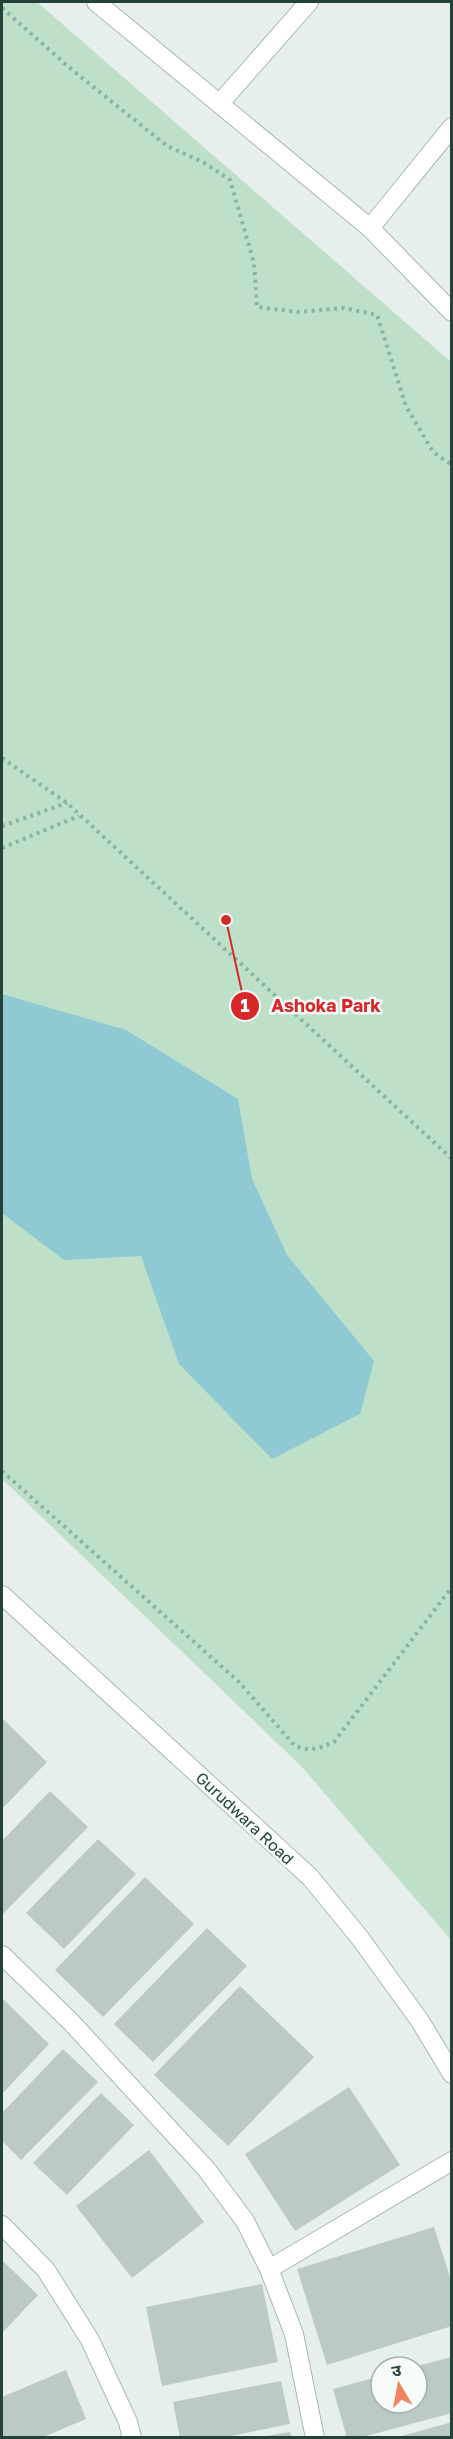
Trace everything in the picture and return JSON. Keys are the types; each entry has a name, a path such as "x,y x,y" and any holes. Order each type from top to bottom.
{"street":[{"path":"96,2 370,228 452,312"},
{"path":"220,103 309,2"},
{"path":"370,228 452,128"},
{"name":"Gurudwara Road","path":"2,1595 310,1877 360,1938 420,2020 452,2074"},
{"path":"2,1955 71,2022 207,2170 245,2222 269,2269 294,2334 315,2438"},
{"path":"269,2269 452,2161"},
{"path":"2,2225 46,2270 83,2330 128,2422 132,2438"}],"path":[{"path":"2,8 71,69 167,147 203,162 230,180 254,263 257,307 298,312 344,308 377,315 406,406 434,452 452,465"},
{"path":"2,758 67,803 452,1159"},
{"path":"2,826 67,803"},
{"path":"2,848 79,816"},
{"path":"2,1472 239,1682 295,1746 306,1750 319,1749 334,1742 452,1587"}],"green space":[{"path":"2,2 37,2 451,362 451,1940 301,1766 2,1479"}],"water":[{"path":"2,994 126,1030 238,1099 252,1179 287,1255 374,1361 360,1414 272,1459 179,1364 141,1256 64,1260 2,1213"}],"building":[{"path":"2,1718 47,1762 2,1809"},
{"path":"50,1791 88,1827 2,1915 2,1841"},
{"path":"98,1839 136,1874 64,1949 26,1913"},
{"path":"145,1877 194,1924 103,2017 55,1970"},
{"path":"207,1928 247,1966 153,2062 114,2024"},
{"path":"240,1986 314,2057 228,2146 154,2075"},
{"path":"2,1998 49,2044 2,2094"},
{"path":"63,2049 98,2082 21,2160 2,2141 2,2113"},
{"path":"349,2087 400,2165 295,2231 245,2154"},
{"path":"101,2093 134,2125 67,2195 33,2163"},
{"path":"149,2150 204,2222 132,2278 76,2206"},
{"path":"434,2227 452,2283 452,2326 327,2365 297,2269"},
{"path":"2,2260 38,2295 2,2333"},
{"path":"262,2284 278,2362 162,2386 146,2307"},
{"path":"452,2357 452,2413 359,2438 347,2438 333,2389 369,2379 369,2415 429,2415 429,2363"},
{"path":"66,2370 86,2419 41,2438 2,2438 2,2397"},
{"path":"281,2381 290,2424 221,2438 180,2438 173,2402"},
{"path":"452,2422 452,2438 398,2438 398,2437"},
{"path":"290,2432 292,2438 266,2438 266,2436"}],"place":[{"name":"Ashoka Park","path":"226,920"}]}
